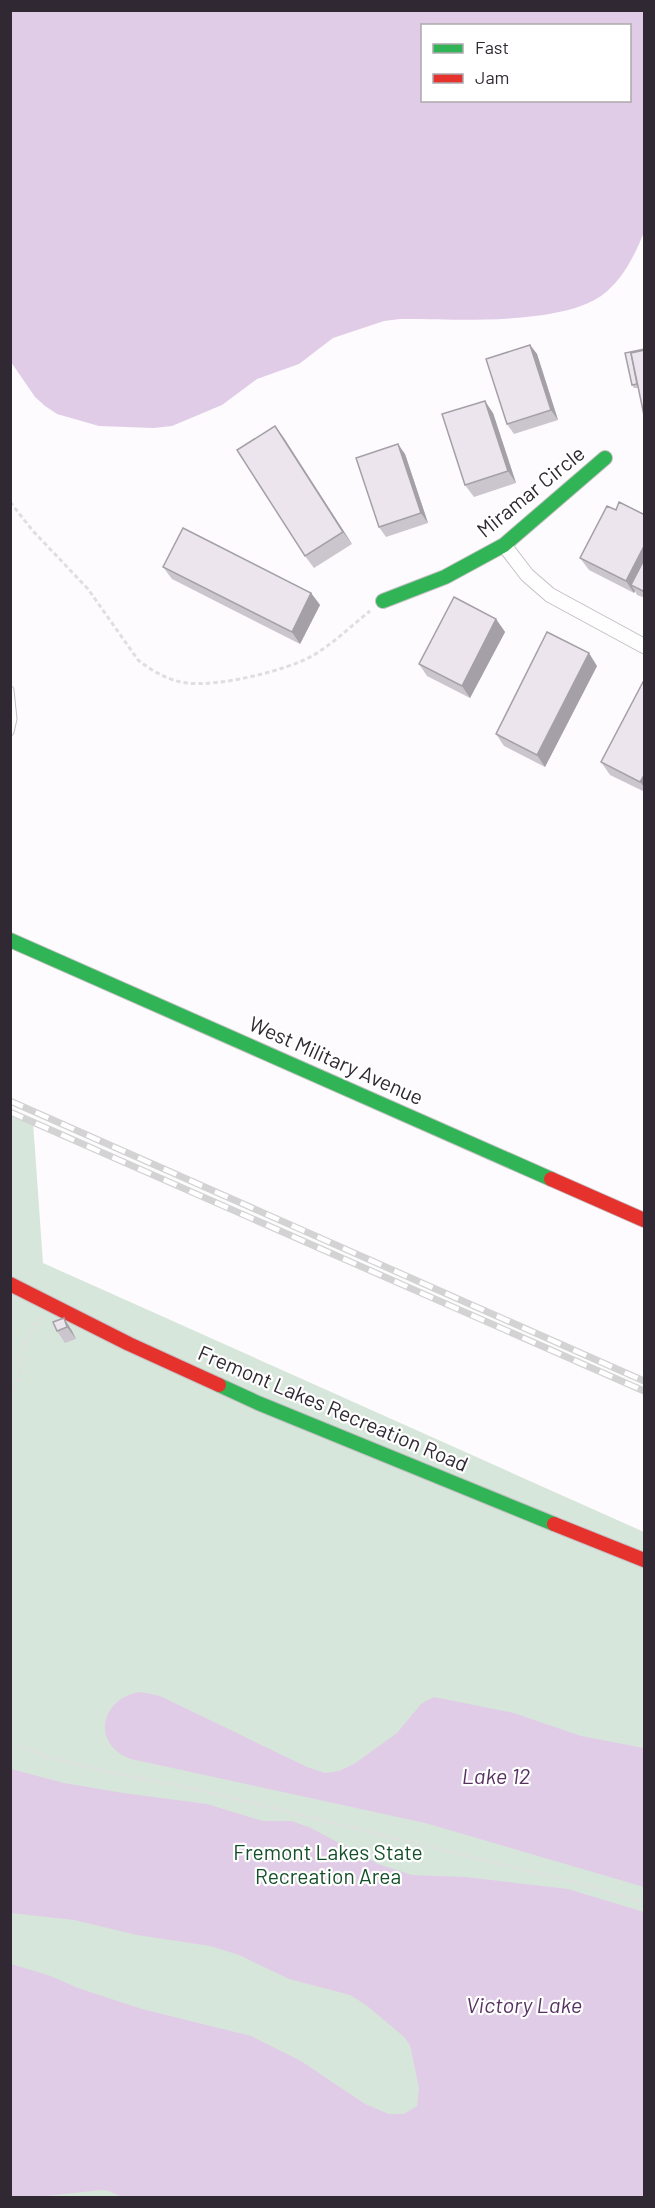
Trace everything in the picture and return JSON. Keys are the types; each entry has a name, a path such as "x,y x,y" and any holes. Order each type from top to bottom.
{"street":[{"name":"Miramar Circle","path":"383,601 470,565 504,545 605,458"},
{"path":"504,545 527,575 550,595 645,646"},
{"name":"West Military Avenue","path":"10,940 645,1220"},
{"name":"Fremont Lakes Recreation Road","path":"10,1284 129,1344 258,1403 645,1560"}],"lane":[{"path":"10,690 13,718 10,732"}],"path":[{"path":"10,502 33,531 88,589 138,660 148,668 176,681 208,684 277,670 311,657 383,601"},
{"path":"10,1395 18,1381 27,1337 34,1329 46,1302"},
{"path":"10,1743 48,1757 103,1771 191,1788 582,1884 645,1902"}],"green space":[{"name":"Fremont Lakes State Recreation Area","path":"10,1112 33,1122 43,1263 644,1532 644,2197 11,2197"}],"water":[{"path":"11,10 644,11 644,232 627,267 609,290 601,296 582,306 532,316 475,320 400,319 384,321 333,338 299,364 257,379 222,405 172,426 154,428 99,426 57,414 35,397 11,362"},
{"name":"Lake 12","path":"141,1692 160,1696 307,1767 325,1773 339,1771 354,1764 397,1733 421,1704 434,1697 514,1713 581,1736 644,1748 644,1887 425,1823 131,1759 118,1752 109,1742 105,1732 106,1721 117,1702 128,1695"},
{"name":"Victory Lake","path":"11,1769 64,1783 207,1804 263,1821 292,1821 311,1828 378,1864 412,1875 466,1877 568,1889 644,1912 644,2197 124,2198 101,2190 11,2197 11,1964 142,2009 251,2036 301,2061 365,2104 389,2114 404,2114 417,2106 419,2088 410,2045 403,2036 366,2005 350,1995 289,1979 239,1955 210,1946 137,1935 74,1920 11,1913"}],"building":[{"path":"530,345 551,410 507,424 486,359"},
{"path":"645,349 631,353 637,384 632,385 625,353"},
{"path":"645,350 645,420 631,353"},
{"path":"485,401 508,471 465,485 442,414"},
{"path":"275,426 343,532 305,556 237,450"},
{"path":"398,444 421,513 379,527 356,458"},
{"path":"619,502 645,515 645,544 626,581 580,558 607,506 616,510"},
{"path":"183,528 311,593 292,632 163,567"},
{"path":"645,558 645,592 631,585"},
{"path":"454,597 496,619 462,686 419,664"},
{"path":"547,632 589,653 537,755 496,734"},
{"path":"643,682 645,683 645,774 640,782 601,762"},
{"path":"64,1318 67,1327 57,1331 53,1322"}],"railway":[{"path":"10,1101 644,1381"},
{"path":"10,1112 644,1391"}],"traffic: fast":[{"path":"383,601 445,577 504,545 605,458"},
{"path":"10,940 551,1179"},
{"path":"219,1385 554,1524"}],"traffic: jam":[{"path":"551,1179 644,1220"},
{"path":"10,1284 129,1344 219,1385"},
{"path":"554,1524 644,1560"}]}
